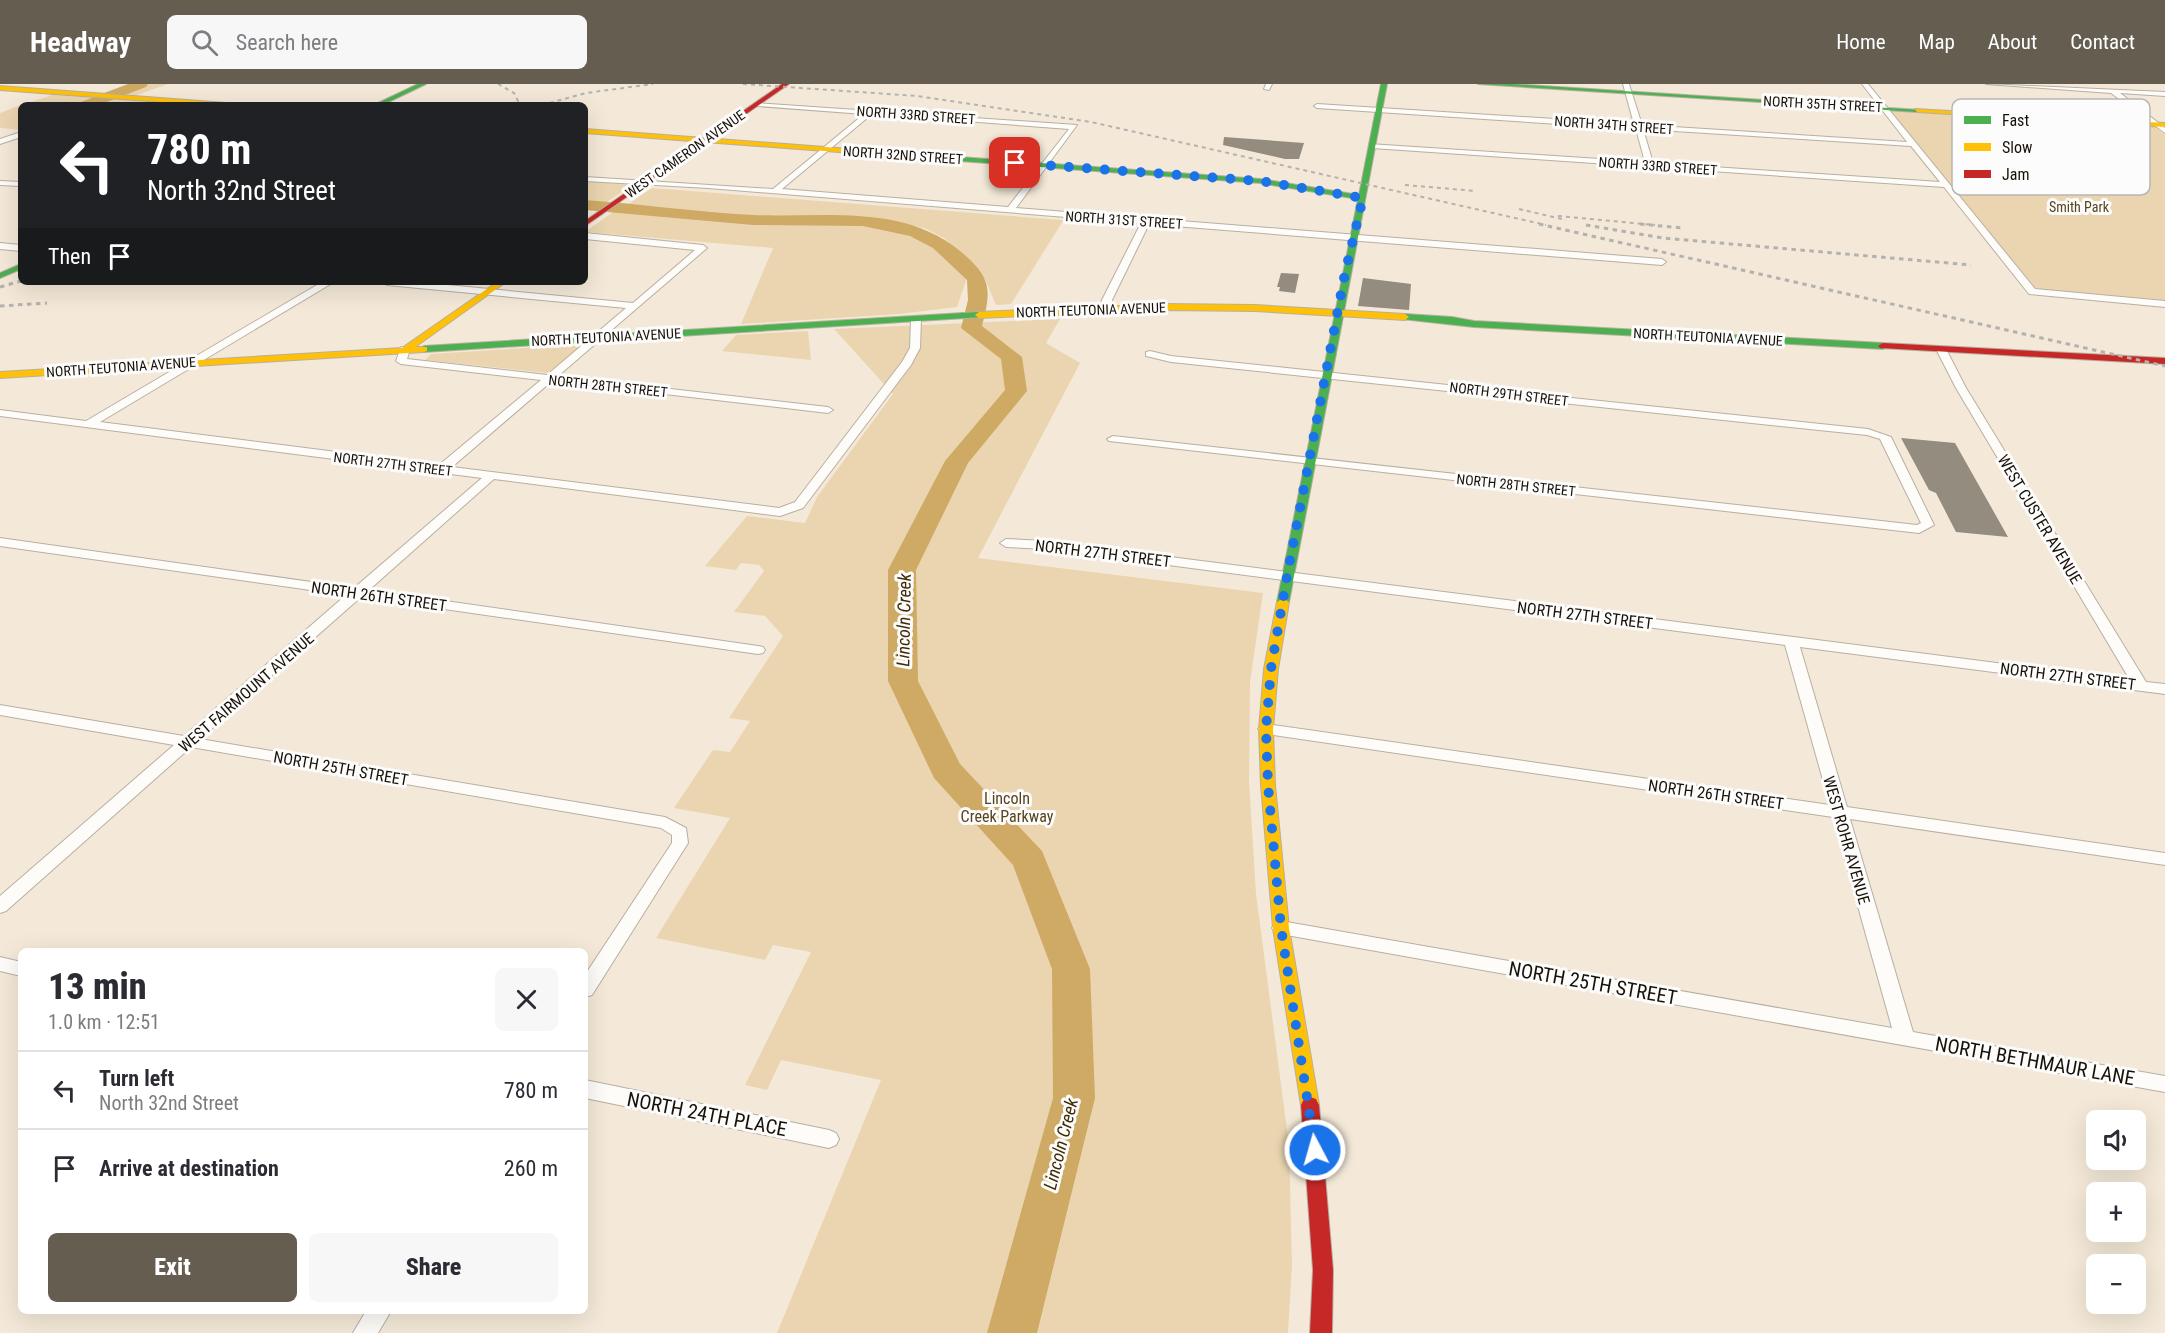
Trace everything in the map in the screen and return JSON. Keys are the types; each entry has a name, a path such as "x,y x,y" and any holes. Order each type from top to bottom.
{"street":[{"path":"384,102 423,84"},
{"path":"396,102 435,84"},
{"name":"WEST CAMERON AVENUE","path":"591,220 786,84"},
{"path":"1321,1333 1323,1270 1313,1126 1281,928 1268,785 1266,729 1271,669 1308,460 1355,238 1384,84"},
{"name":"NORTH 35TH STREET","path":"1481,84 1628,89 1952,113"},
{"path":"1865,84 1952,195"},
{"path":"1989,84 2165,94"},
{"path":"2103,84 2123,99"},
{"path":"0,88 186,102"},
{"path":"1628,89 1650,165"},
{"name":"NORTH 33RD STREET","path":"757,104 1074,127 1046,165"},
{"name":"NORTH 34TH STREET","path":"1317,106 1911,144"},
{"path":"775,191 871,112"},
{"path":"0,130 18,133"},
{"name":"NORTH 32ND STREET","path":"588,131 1286,183 1363,198"},
{"path":"0,142 18,134"},
{"name":"NORTH 33RD STREET","path":"1372,147 1944,185"},
{"path":"1010,211 1046,165"},
{"name":"NORTH 31ST STREET","path":"588,178 1662,262"},
{"path":"0,183 18,184"},
{"path":"1952,195 2032,292 2165,304"},
{"path":"1106,309 1107,300 1146,221"},
{"path":"442,469 703,248 588,236"},
{"path":"0,246 18,248"},
{"path":"0,276 18,267"},
{"path":"87,425 324,285"},
{"path":"417,285 636,306"},
{"path":"405,349 498,285"},
{"name":"NORTH TEUTONIA AVENUE","path":"0,375 598,337 1106,309 1212,309 1338,316 1453,327 1474,324 1942,351 1956,349 2165,361"},
{"name":"NORTH 27TH STREET","path":"0,413 766,511 787,510 798,505 907,363 915,348 921,319"},
{"name":"NORTH 28TH STREET","path":"405,349 401,361 548,380 828,410"},
{"name":"NORTH TEUTONIA AVENUE","path":"1942,351 1960,356 2165,370"},
{"name":"WEST CUSTER AVENUE","path":"1942,351 1961,388 2140,686"},
{"name":"NORTH 29TH STREET","path":"1150,354 1171,359 1469,388 1606,406 1868,432 1885,437 1928,525 1919,529"},
{"name":"NORTH 28TH STREET","path":"1113,439 1919,529"},
{"name":"WEST FAIRMOUNT AVENUE","path":"0,906 491,476"},
{"name":"NORTH 26TH STREET","path":"0,542 758,650"},
{"name":"NORTH 27TH STREET","path":"1006,543 1045,544 2165,689"},
{"name":"WEST ROHR AVENUE","path":"1791,641 1905,1038"},
{"name":"NORTH 25TH STREET","path":"0,710 665,824 680,832 680,843 588,985"},
{"name":"NORTH 26TH STREET","path":"1266,729 2165,859"},
{"name":"NORTH 25TH STREET","path":"1281,928 1905,1038"},
{"path":"0,964 18,968"},
{"name":"NORTH BETHMAUR LANE","path":"1905,1038 2165,1084"},
{"name":"NORTH 24TH PLACE","path":"588,1090 829,1138"},
{"path":"365,1333 377,1314"}],"green space":[{"path":"130,84 168,84 137,95 104,93"},
{"path":"52,95 151,102 31,102"},
{"path":"18,106 18,130 0,128 0,113"},
{"path":"1891,111 1952,114 1952,186"},
{"name":"Smith Park","path":"2150,126 2165,135 2165,300 2044,290 2034,287 1959,195 2150,195"},
{"path":"588,181 632,185 604,204 588,202"},
{"path":"652,188 1063,221 1011,304 996,305 985,279 944,238 924,228 878,219 746,216 627,205"},
{"path":"616,210 758,222 868,224 912,233 948,258 967,278 957,307 899,314 741,324 773,248 588,232 588,230"},
{"name":"Lincoln Creek Parkway","path":"1060,319 1046,343 1080,363 978,558 1263,593 1250,682 1249,782 1256,894 1289,1145 1292,1264 1288,1333 777,1333 881,1080 781,1060 767,1090 745,1085 811,952 773,945 765,960 656,938 730,818 674,808 713,750 730,752 750,721 729,718 783,636 765,616 734,612 764,571 759,565 741,563 736,570 705,566 747,516 805,523 817,497 893,394 834,329"},
{"path":"808,331 811,360 722,351 736,335"},
{"path":"571,345 577,347 578,350 547,373 425,360 431,354"}],"building":[{"path":"1224,137 1304,143 1299,159 1285,159 1223,145"},
{"path":"1281,273 1299,274 1295,293 1279,291 1280,287 1277,287"},
{"path":"1363,278 1411,284 1409,310 1358,306"},
{"path":"1901,438 1955,443 2008,537 1956,532 1936,493 1929,490"}],"waterway":[{"name":"Lincoln Creek","path":"94,102 141,84"},
{"name":"Lincoln Creek","path":"588,205 753,220 863,221 916,232 940,244 975,278 979,294 971,328 1011,357 1016,391 957,461 902,570 903,681 946,770 1029,860 1071,969 1074,1098 1012,1333"}],"railway":[{"path":"498,84 514,93 518,102"},
{"path":"553,102 586,93 653,84"},
{"path":"743,84 917,96 1091,122 1546,225"},
{"path":"1405,185 1476,191"},
{"path":"1519,209 1566,220"},
{"path":"1558,216 1655,225"},
{"path":"1539,224 2165,366"},
{"path":"1640,224 1683,228"},
{"path":"1586,225 1663,238 1971,265"},
{"path":"0,287 18,282"},
{"path":"0,306 47,303"}],"traffic: fast":[{"path":"384,102 423,84"},
{"path":"1283,602 1384,84"},
{"path":"1481,84 1917,110"},
{"path":"905,155 1260,181 1363,198"},
{"path":"0,276 18,267"},
{"path":"424,349 979,315"},
{"path":"1405,317 1474,324 1883,346"}],"traffic: slow":[{"path":"0,88 187,102"},
{"path":"1917,110 1952,112"},
{"path":"2150,124 2165,125"},
{"path":"588,131 905,155"},
{"path":"406,349 498,285"},
{"path":"979,315 1166,307 1255,308 1405,317"},
{"path":"0,375 424,349"},
{"path":"1283,602 1271,669 1266,729 1268,785 1281,928 1310,1105"}],"traffic: jam":[{"path":"588,222 786,84"},
{"path":"1883,346 2165,361"},
{"path":"1310,1105 1323,1270 1321,1333"}],"route":[{"path":"1015,163 1286,183 1363,198 1345,273 1287,576 1271,669 1266,729 1268,785 1281,928 1315,1150"}]}
